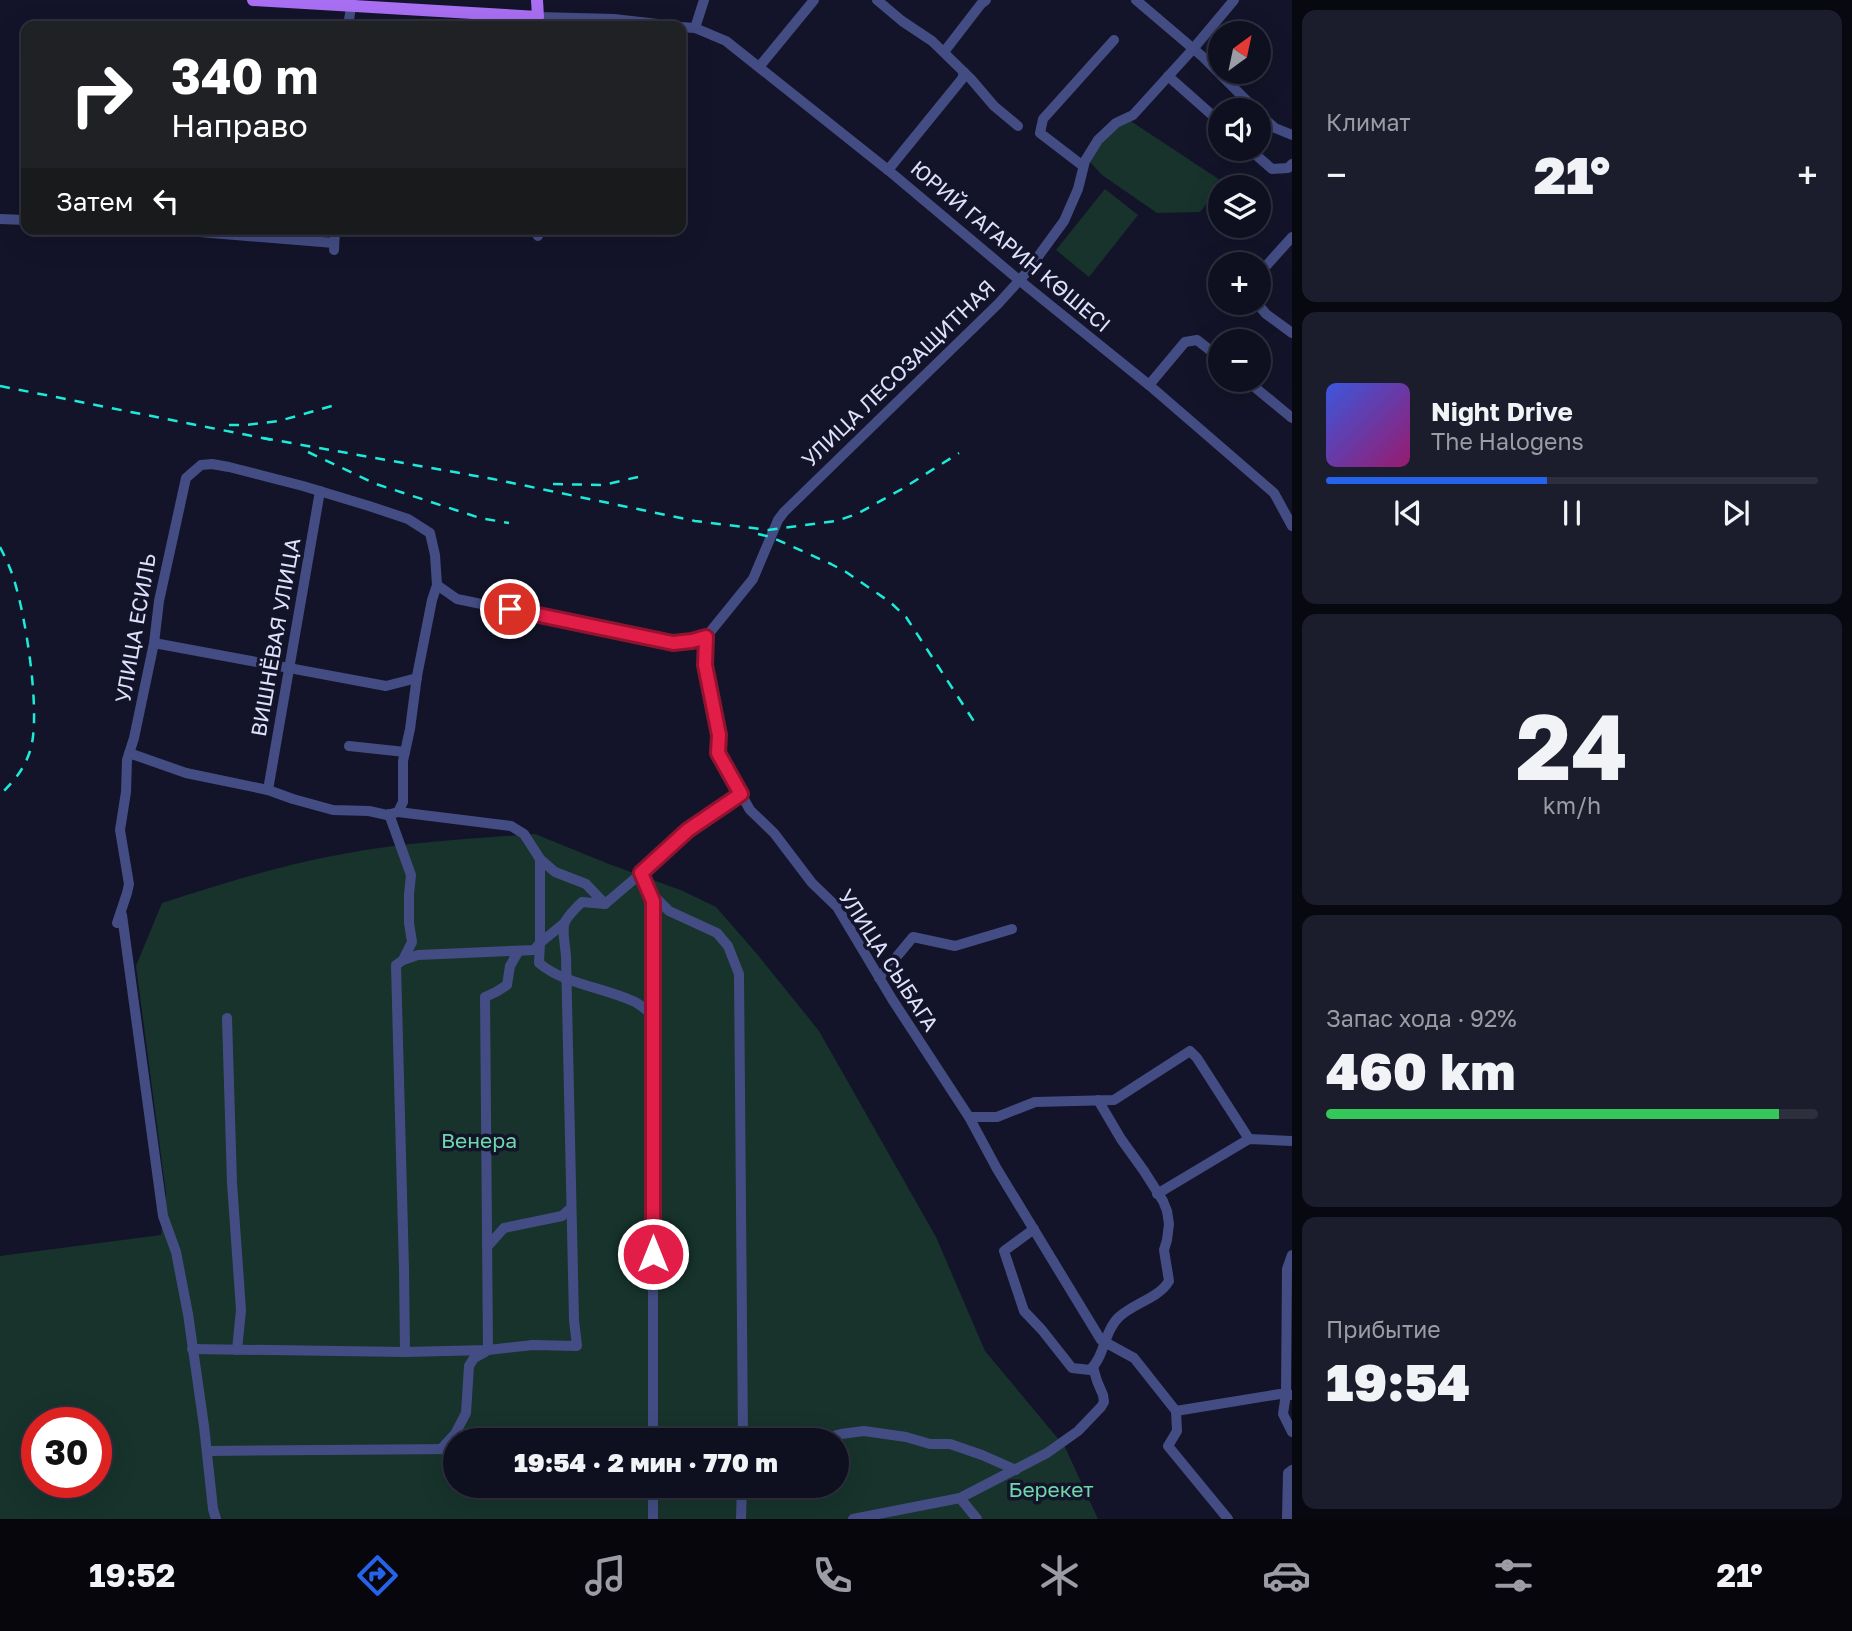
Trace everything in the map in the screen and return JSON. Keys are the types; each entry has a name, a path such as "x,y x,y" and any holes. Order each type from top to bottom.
{"main road":[{"path":"253,0 540,14"},
{"path":"394,0 540,14"}],"street":[{"path":"695,29 704,0"},
{"path":"760,67 814,0"},
{"path":"877,0 932,41 994,106 1018,127"},
{"path":"944,52 986,0"},
{"path":"1136,0 1211,65 1244,98"},
{"name":"УЛИЦА ЛЕСОЗАЩИТНАЯ","path":"706,637 753,579 783,512 1019,281 1063,220 1078,189 1083,166 1098,140 1116,123 1133,115 1234,0"},
{"path":"349,21 352,3"},
{"path":"540,14 631,21"},
{"name":"ЮРИЙ ГАГАРИН КӨШЕСІ","path":"686,28 726,41 888,170 1019,281 1149,385 1274,493 1292,526"},
{"path":"1083,166 1040,133 1044,119 1114,40"},
{"path":"888,170 962,79 964,72"},
{"path":"1168,76 1208,111"},
{"path":"1271,124 1292,135"},
{"path":"1263,161 1272,169 1288,168 1292,164"},
{"path":"0,219 21,220"},
{"path":"220,235 334,247 335,235"},
{"path":"1271,260 1292,237"},
{"path":"1266,315 1292,333"},
{"path":"1149,385 1185,342 1196,340 1208,349"},
{"path":"1261,392 1292,418"},
{"name":"УЛИЦА ЕСИЛЬ","path":"117,923 129,884 120,830 126,792 127,760 154,642 159,601 186,478 201,465 212,464 320,491"},
{"path":"320,491 408,519 430,533 435,555 437,585 417,678 397,809 411,875 408,894 412,942 403,960"},
{"name":"ВИШНЁВАЯ УЛИЦА","path":"268,790 320,491"},
{"path":"437,585 457,599 673,643 706,637"},
{"name":"УЛИЦА СЫБАГА","path":"706,637 705,665 719,735 718,753 750,810 774,834 812,883 837,907 879,978 969,1117 997,1169 1101,1340 1106,1342"},
{"path":"154,642 386,686 417,678"},
{"path":"349,746 405,752"},
{"path":"129,753 186,773 268,790 333,810 397,809 511,825 524,834 540,859 555,872 586,884 605,904"},
{"path":"405,1352 396,965 418,954 534,950 563,924 582,902 605,904 688,830 741,794"},
{"path":"540,859 539,962 549,971 567,979 637,1003 653,1015"},
{"path":"641,873 653,901 653,1428"},
{"path":"648,890 669,911 717,933 728,946 739,974 743,1428"},
{"path":"121,911 163,1216 176,1252 188,1314 216,1519"},
{"path":"192,1349 405,1352 488,1350 533,1345 577,1346 574,1320 567,979 563,924"},
{"path":"879,978 913,937 955,946 1012,929"},
{"path":"488,1350 485,997 508,985 510,966 517,952"},
{"path":"227,1018 240,1310 237,1350"},
{"path":"969,1117 997,1117 1035,1102 1114,1100 1190,1051 1249,1139"},
{"path":"1034,1229 1004,1251 1018,1298 1024,1311 1072,1368 1090,1370 1106,1342 1110,1328 1119,1317 1160,1291 1169,1281 1164,1250 1169,1217 1163,1201 1098,1100"},
{"path":"1157,1194 1249,1139 1292,1141"},
{"path":"487,1247 504,1228 562,1216 571,1208"},
{"path":"1292,1255 1287,1269 1289,1395 1283,1414 1292,1432"},
{"path":"1106,1342 1134,1358 1175,1412 1177,1431 1168,1446 1228,1519"},
{"path":"206,1451 442,1448 455,1434 466,1413 469,1366 474,1358 488,1350"},
{"path":"853,1519 960,1498 1048,1453 1094,1416 1104,1402 1093,1367"},
{"path":"1175,1412 1280,1394 1289,1395"},
{"path":"849,1433 864,1431 906,1437 930,1444 950,1444 1016,1470"},
{"path":"1287,1519 1288,1473 1292,1470"},
{"path":"653,1498 653,1519"},
{"path":"741,1519 742,1498"},
{"path":"960,1498 977,1519"}],"green space":[{"path":"1129,120 1212,175 1208,175 1208,202 1200,212 1157,213 1102,175 1090,162 1098,148"},
{"path":"1105,189 1138,215 1089,277 1056,250"},
{"name":"Венера","path":"535,834 683,891 716,907 819,1031 936,1237 985,1351 1065,1447 1098,1519 0,1519 0,1256 161,1235 166,1194 136,966 162,903 320,858 415,844"}],"railway":[{"path":"0,386 272,440"},
{"path":"229,425 279,421 339,404"},
{"path":"263,438 493,479 695,521 768,530 836,521 857,514 959,453"},
{"path":"308,452 376,484 480,518 509,523"},
{"path":"553,484 603,485 642,476"},
{"path":"758,534 771,537 831,564 890,602 906,617 975,723"},
{"path":"0,547 11,571 22,609 34,713 28,758 18,775 0,795"}],"route":[{"path":"510,609 673,643 706,637 705,665 719,735 718,753 741,794 688,830 641,873 653,901 653,1254"}],"park label":[{"name":"Берекет","path":"1051,1489"}]}
